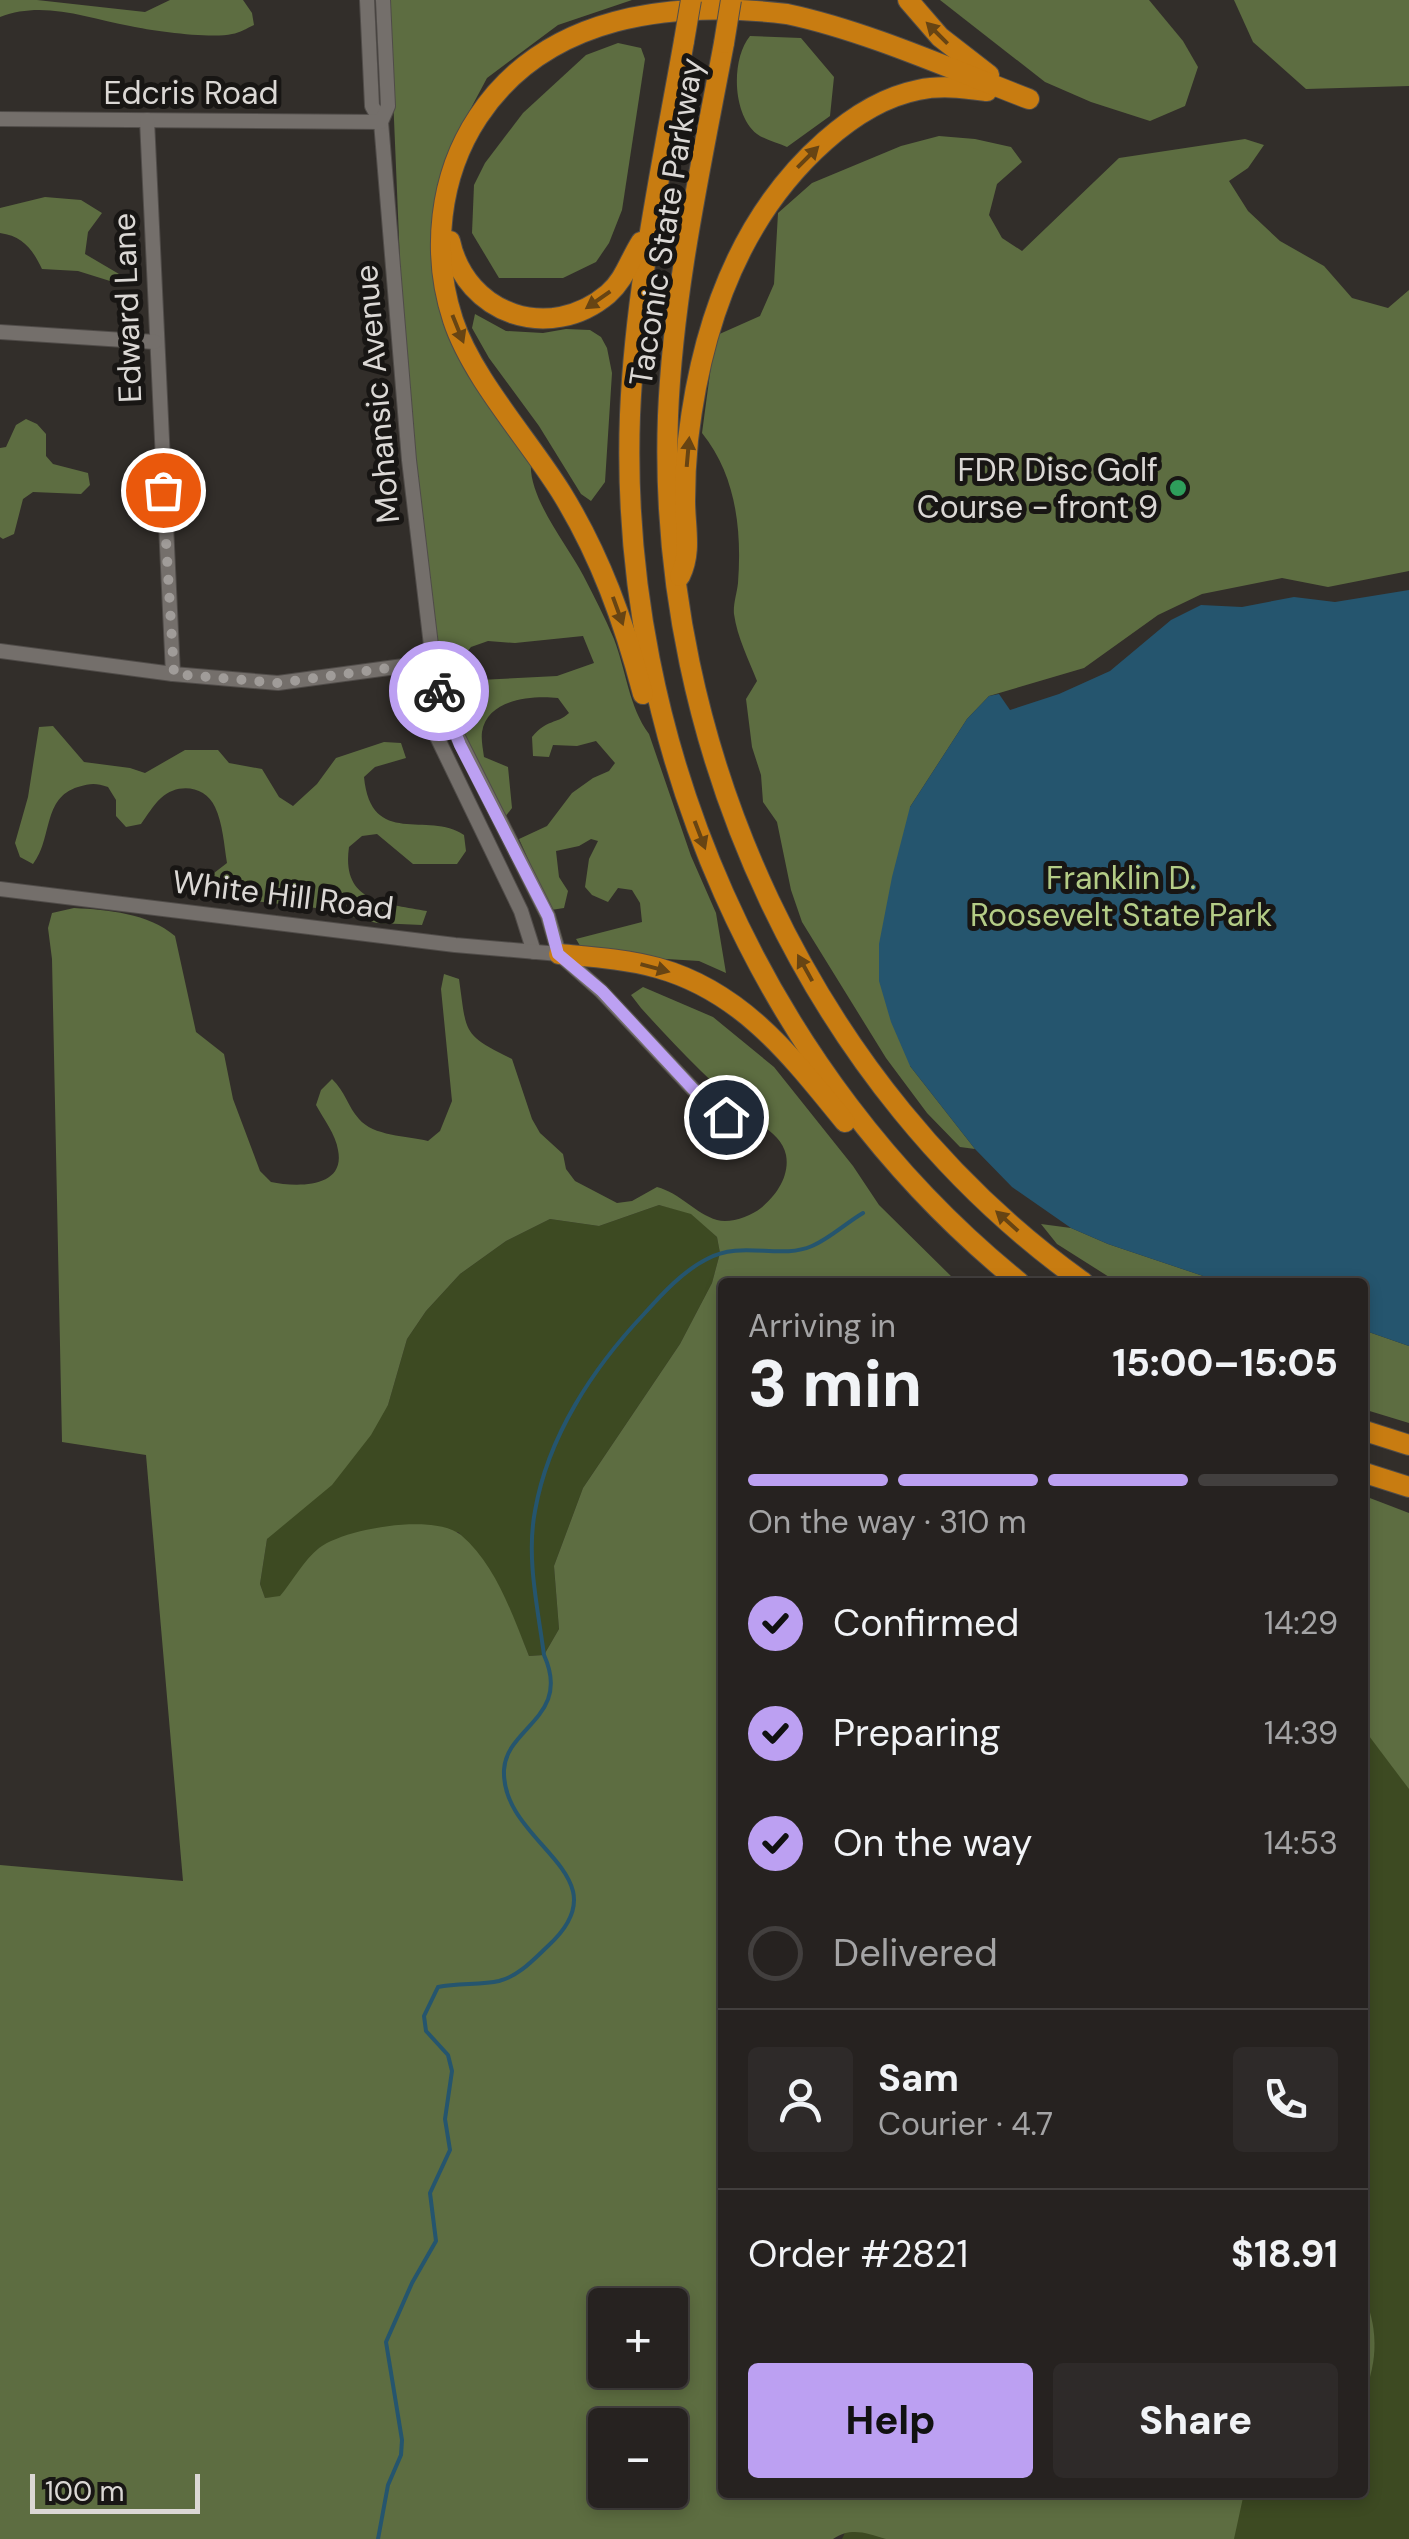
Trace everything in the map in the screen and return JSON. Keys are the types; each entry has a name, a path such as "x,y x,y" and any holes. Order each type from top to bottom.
{"highway":[{"name":"Taconic State Parkway","path":"691,0 632,374 630,500 642,625 659,706 715,873 747,943 788,1017 859,1119 942,1213 1015,1278"},
{"name":"Taconic State Parkway","path":"732,0 683,268 670,377 668,459 677,582 690,663 721,782 768,898 820,993 881,1083 952,1167 1010,1224 1078,1278"},
{"path":"908,0 954,50 1030,99"},
{"path":"676,762 652,726 621,616 587,539 458,332 442,266 440,234 456,163 472,126 508,79 568,35 634,12 722,6 789,14 1030,99"},
{"path":"677,582 688,560 686,461 702,366 730,274 768,204 795,170 834,132 890,98 947,87 1030,99"},
{"path":"446,200 450,244 466,280 493,306 531,319 574,314 606,296 628,271 653,222"},
{"path":"558,954 658,968 701,984 738,1006 788,1054 877,1159 942,1213"},
{"path":"1368,1432 1409,1445"},
{"path":"1368,1474 1409,1487"}],"street":[{"name":"Mohansic Avenue","path":"367,0 372,106 380,122 402,390 433,662 452,729 548,916 558,954"},
{"name":"Mohansic Avenue","path":"380,122 388,106 382,0"},
{"name":"Edcris Road","path":"0,119 380,122"},
{"name":"Edward Lane","path":"147,120 174,674"},
{"path":"0,332 155,342"},
{"path":"0,651 278,683 433,662"},
{"name":"Mohansic Avenue","path":"433,662 418,677 429,719 520,910 534,952"},
{"name":"White Hill Road","path":"0,890 558,954"},
{"path":"558,954 602,991 693,1089 745,1130"}],"green space":[{"path":"0,0 37,0 145,12 170,0 243,0 252,13 254,25 235,33 211,36 153,30 49,10 0,17"},
{"path":"389,0 632,0 558,25 487,78 454,140 439,283 532,456 531,470 540,501 614,639 632,700 649,734 691,856 716,913 726,973 699,961 585,954 576,939 642,922 640,903 632,890 618,888 608,902 585,887 589,859 598,841 591,839 556,851 559,877 568,891 564,908 551,910 519,839 547,826 572,793 609,771 615,763 596,741 577,746 553,745 549,757 533,756 532,737 569,713 558,698 512,702 492,712 486,721 482,735 484,757 508,767 512,808 505,817 452,718 448,690 479,680 557,676 594,663 583,636 515,643 488,641 471,647 457,664 453,678 442,669 424,564 403,334"},
{"path":"940,0 1149,0 1183,41 1198,67 1185,106 1150,121 1091,102 1045,82"},
{"path":"1234,0 1409,0 1409,86 1306,89 1253,42"},
{"path":"750,36 801,38 834,77 830,116 787,147 757,134 743,113 737,72"},
{"path":"618,43 641,48 645,59 622,210 609,243 596,262 563,278 499,278 472,233 474,185 485,163 523,113 586,55"},
{"name":"FDR Disc Golf Course - front 9","path":"939,136 1011,147 1022,162 997,184 989,215 1002,238 1022,251 1119,158 1245,139 1264,145 1248,168 1229,181 1248,211 1280,241 1324,266 1352,298 1388,308 1409,290 1409,571 1328,587 1282,578 1202,594 1158,615 1084,668 989,696 967,719 910,807 910,1066 975,1149 960,1147 927,1113 886,1058 802,922 777,822 763,802 761,775 752,747 746,699 757,681 734,614 739,563 734,504 723,467 702,433 715,336 760,316 774,284 778,213 812,183 901,146"},
{"path":"45,197 81,200 102,213 88,232 85,254 119,274 110,281 78,271 42,269 26,245 0,233 0,208"},
{"path":"475,314 506,331 590,330 601,337 612,373 605,482 591,501 581,494 539,426 489,358 472,328"},
{"path":"26,419 46,434 46,456 53,464 88,473 90,485 81,494 33,492 23,499 14,534 3,539 0,448 6,447 16,425"},
{"path":"53,726 84,762 145,773 185,750 218,750 229,763 262,769 279,797 293,806 317,784 336,758 384,742 401,743 406,758 375,767 364,777 369,799 378,813 389,820 450,828 464,835 466,851 457,864 413,864 377,834 362,836 349,847 348,866 359,890 382,902 427,911 422,925 377,923 316,908 211,896 201,883 227,863 218,814 205,794 191,789 175,790 158,801 141,824 126,827 116,816 116,800 108,787 93,784 67,792 59,800 33,864 20,857 15,843 28,797 39,727"},
{"path":"74,908 127,914 153,922 175,936 196,1032 224,1054 233,1099 260,1171 271,1182 305,1184 327,1179 334,1172 338,1163 337,1144 316,1105 321,1090 332,1079 359,1119 373,1129 428,1141 440,1131 452,1101 441,989 444,974 459,979 470,1031 484,1044 512,1059 532,1119 540,1133 563,1154 566,1169 575,1181 617,1203 632,1201 657,1187 717,1220 752,1214 781,1185 787,1163 782,1144 711,1081 641,1008 631,995 643,987 713,1017 774,1067 879,1205 953,1278 718,1278 718,2498 1243,2498 1234,2539 886,2539 852,2532 833,2539 0,2539 0,1865 183,1881 146,1455 62,1442 52,959 48,928 52,913","holes":["659,1205 691,1214 717,1237 720,1253 712,1283 680,1344 583,1488 554,1566 559,1629 544,1655 529,1656 502,1591 484,1561 461,1535 449,1528 412,1524 348,1534 319,1548 280,1596 265,1598 260,1584 267,1539 332,1485 371,1435 388,1405 407,1339 460,1274 506,1241 550,1219 599,1226"]},
{"path":"659,1205 691,1213 717,1237 720,1253 712,1283 680,1344 583,1488 554,1566 559,1629 544,1655 529,1656 491,1575 458,1532 319,1548 280,1597 265,1598 260,1584 267,1539 388,1405 407,1339 460,1274 506,1241 550,1219 599,1226"},
{"path":"1041,1224 1071,1228 1209,1278 1111,1278 1057,1244"},
{"path":"1368,1332 1409,1346 1409,1423 1368,1411"},
{"path":"1368,1497 1409,1513 1409,1789 1368,1735"},
{"path":"1368,1694 1409,1755 1409,2539 842,2539 854,2514 854,2498 1368,2498"},
{"path":"1368,2308 1375,2343 1368,2381"}],"water":[{"path":"1409,590 1409,1346 1368,1332 1368,1278 1209,1278 1071,1228 1012,1187 975,1149 910,1066 879,981 879,944 910,807 967,719 989,696 999,694 1010,710 1059,694 1110,671 1171,620 1201,605 1242,607 1294,597 1335,602"}],"waterway":[{"path":"378,2539 388,2485 401,2455 402,2440 386,2342 436,2241 430,2193 450,2150 445,2119 452,2071 448,2055 426,2031 424,2016 438,1987 499,1981 526,1966 569,1921 574,1899 568,1878 521,1819 508,1796 504,1770 507,1755 535,1720 550,1693 532,1565 535,1511 550,1456 575,1405 607,1357 658,1299 690,1270 707,1259 733,1251 800,1250 825,1239 863,1213"}],"way so far":[{"path":"163,490 174,674 278,683 433,662 439,691"}],"place":[{"name":"FDR Disc Golf Course - front 9","path":"1178,488"}],"route":[{"path":"439,691 452,729 548,916 558,954 602,991 693,1089 726,1117"}],"park label":[{"name":"Franklin D. Roosevelt State Park","path":"1121,896"}]}
